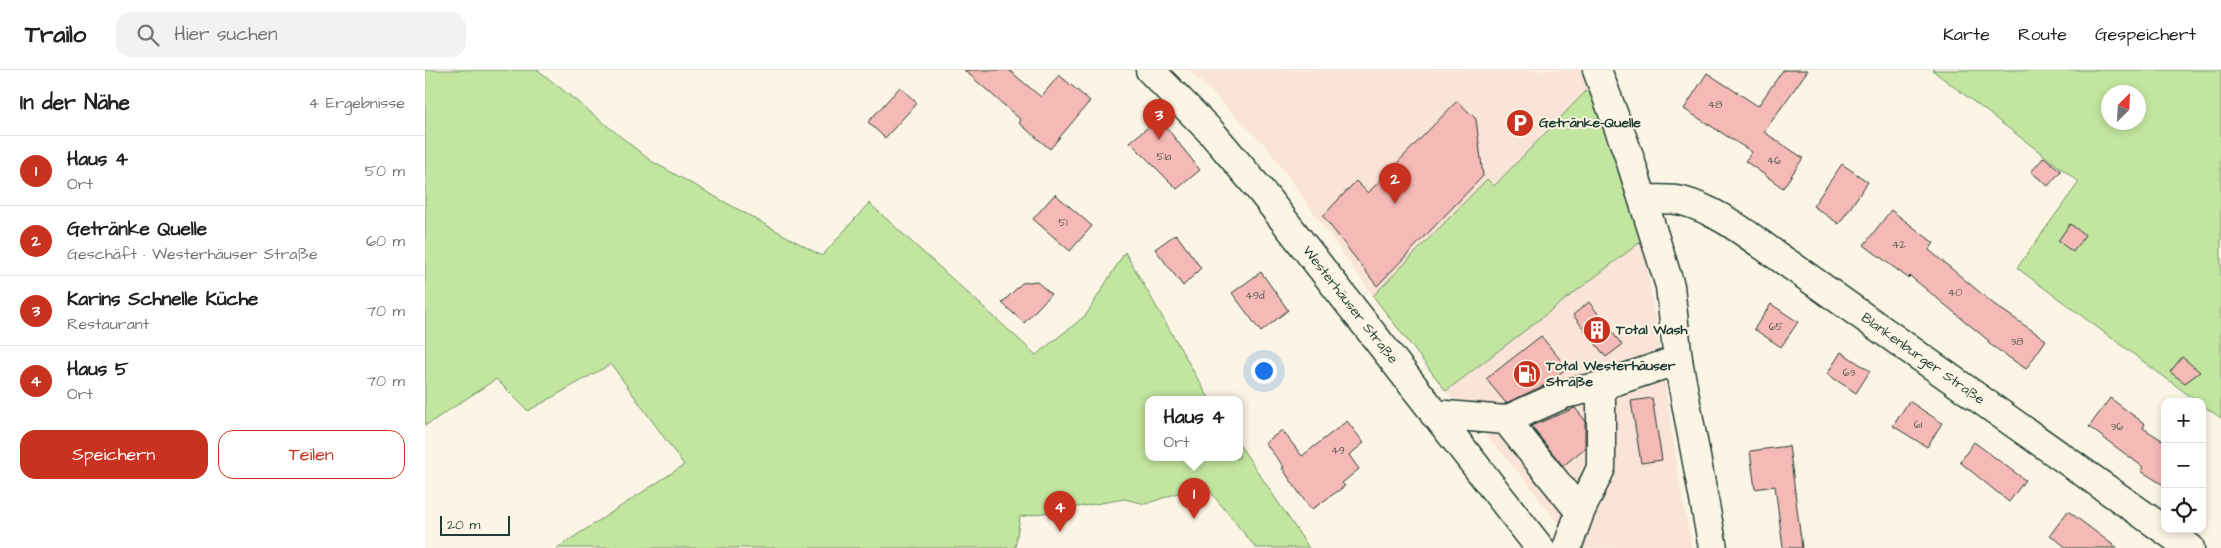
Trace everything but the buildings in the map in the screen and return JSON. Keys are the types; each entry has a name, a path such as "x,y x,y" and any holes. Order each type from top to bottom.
{"street":[{"name":"Westerhäuser Straße","path":"1150,70 1212,133 1261,191 1540,548"},
{"path":"1597,70 1643,199 1671,286 1678,360 1713,548"},
{"name":"Blankenburger Straße","path":"1643,199 1681,201 1702,209 1727,223 2190,548"},
{"path":"1434,414 1506,420 1564,394 1601,386 1678,360"},
{"path":"1567,548 1580,512 1601,468 1601,386"},
{"path":"1506,420 1580,512"}],"shaded area":[{"path":"1189,70 1583,70 1590,87 1494,186 1486,180 1373,296 1267,147"},
{"path":"1643,240 1681,491 1692,548 1577,548 1522,476 1446,391"}],"green space":[{"path":"425,70 538,70 651,161 822,256 869,203 1036,355 1086,315 1125,252 1208,396 1145,396 1145,461 1243,461 1243,450 1309,548 1256,548 1204,484 1146,504 1124,499 1020,517 1015,548 557,548 684,465 611,364 528,411 496,379 425,426"},
{"path":"1932,70 2221,70 2221,418 2206,408 2206,398 2193,398 2017,268 2079,182"},
{"path":"1590,87 1643,240 1446,391 1373,296 1487,179 1494,186"}],"place":[{"name":"Getränke-Quelle","path":"1520,123"},
{"name":"Karins Schnelle Küche","path":"1159,140"},
{"name":"Getränke Quelle","path":"1395,204"},
{"name":"Total Wash","path":"1597,330"},
{"name":"Total Westerhäuser Straße","path":"1527,374"},
{"name":"Haus 4","path":"1194,519"},
{"name":"Haus 5","path":"1060,532"}]}
